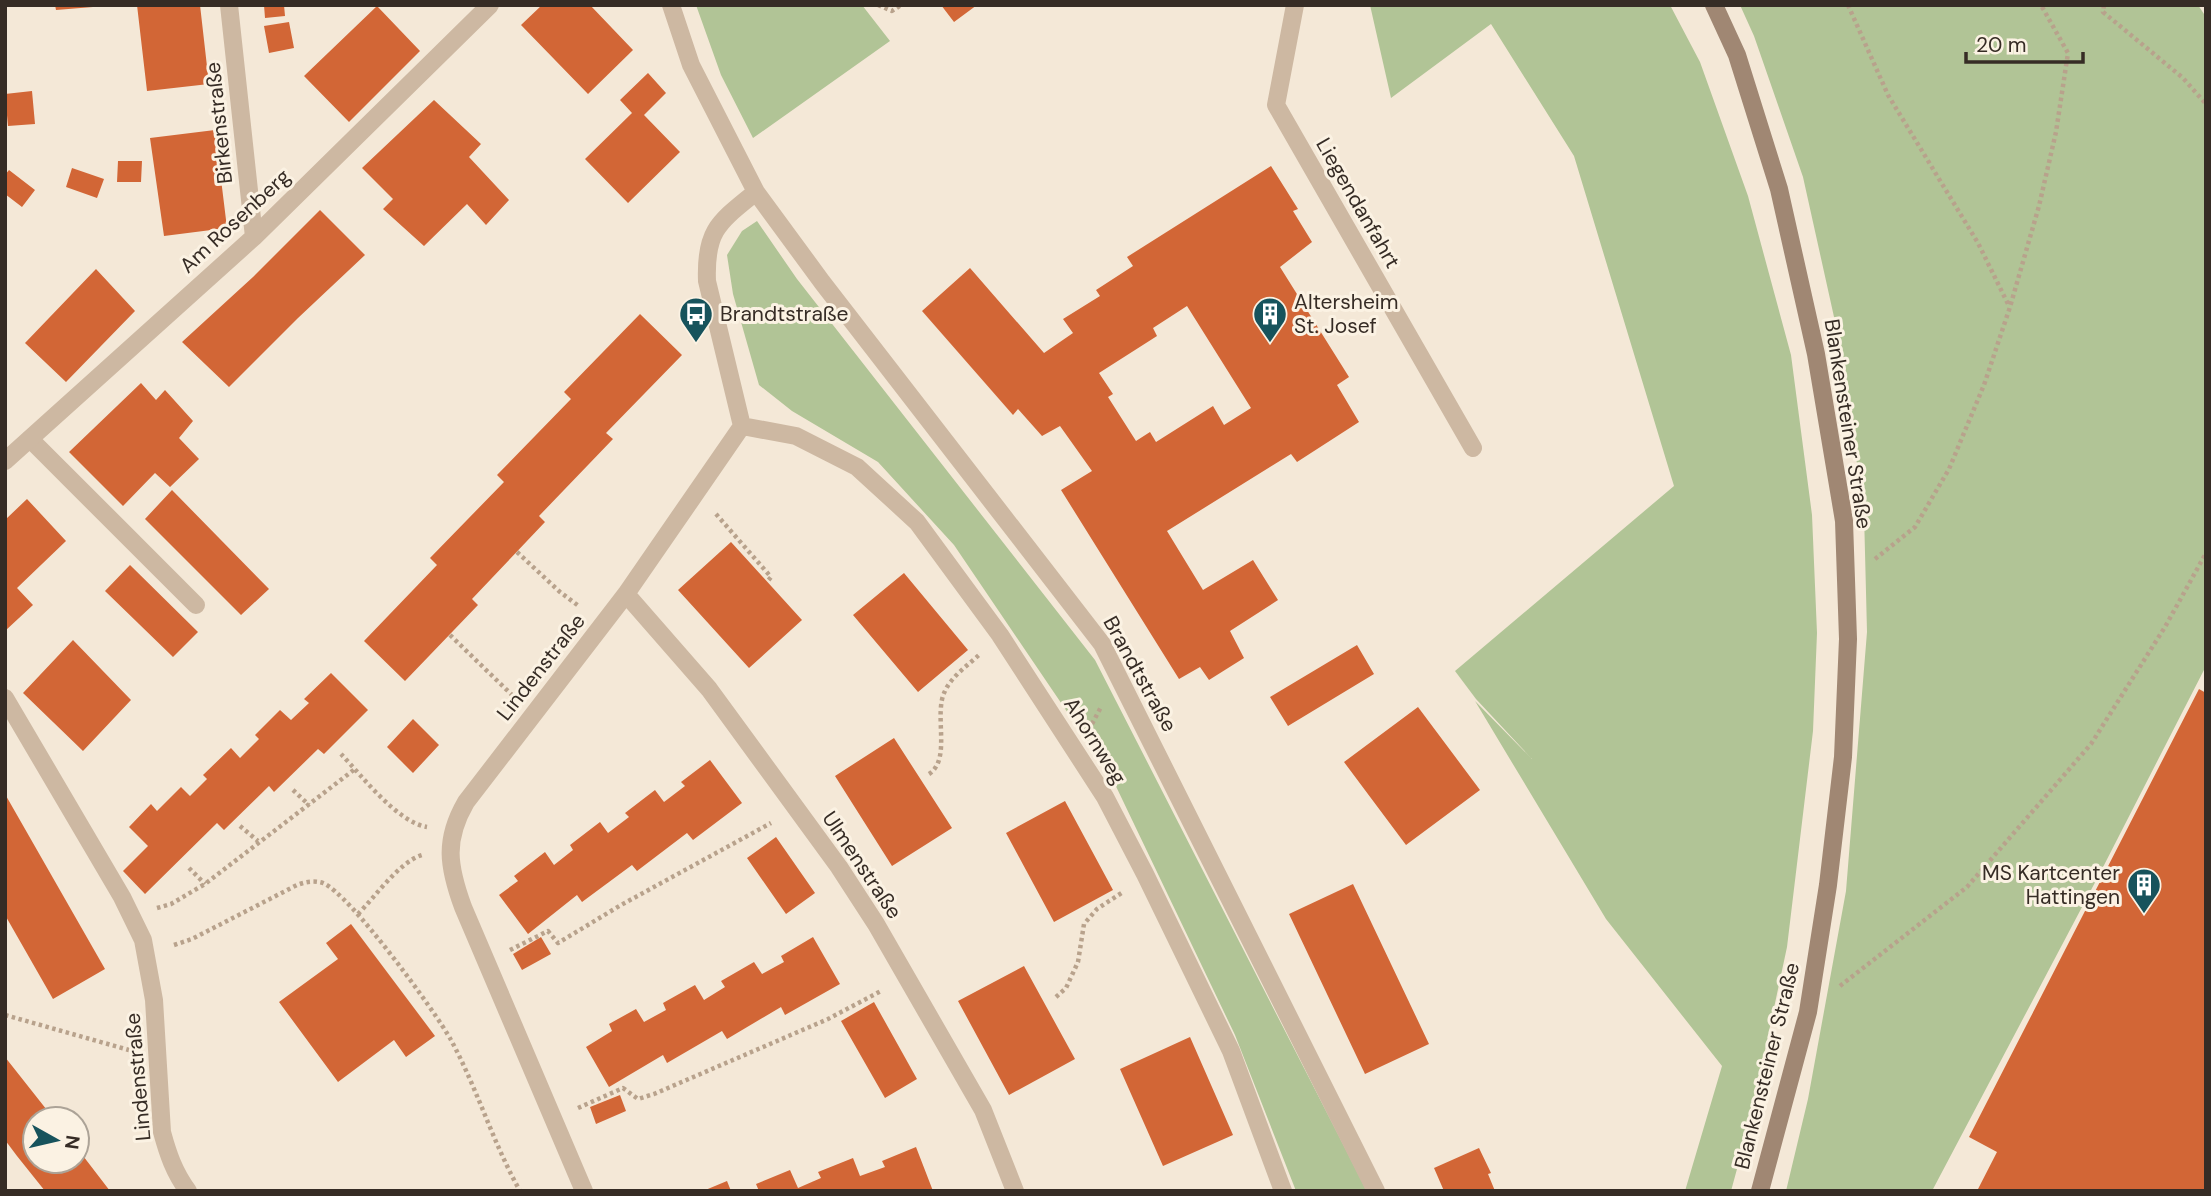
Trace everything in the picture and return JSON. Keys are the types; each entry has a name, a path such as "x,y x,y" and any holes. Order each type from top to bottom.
{"main road":[{"name":"Blankensteiner Straße","path":"1714,5 1737,55 1779,189 1816,354 1844,521 1849,639 1843,757 1828,885 1808,1012 1760,1191"}],"street":[{"name":"Birkenstraße","path":"229,5 254,237"},
{"name":"Am Rosenberg","path":"5,461 254,237 489,5"},
{"name":"Brandtstraße","path":"671,5 691,65 756,192 822,282 1091,630 1118,676 1376,1191"},
{"name":"Liegendanfahrt","path":"1296,5 1276,105 1473,448"},
{"path":"742,426 707,281 706,267 708,248 721,220 756,192"},
{"name":"Lindenstraße","path":"584,1191 452,877 450,850 453,829 466,802 626,594 742,426"},
{"name":"Ahornweg","path":"742,426 796,436 857,467 917,522 1000,635 1105,797 1145,874 1231,1051 1283,1191"},
{"path":"30,439 196,605"},
{"name":"Ulmenstraße","path":"626,594 709,689 869,912 983,1110 1015,1191"},
{"name":"Lindenstraße","path":"5,698 129,910 146,953 154,1000 162,1132 177,1176 188,1191"}],"path":[{"path":"878,5 892,11 901,5"},
{"path":"1848,5 1888,95 1978,243 2010,307"},
{"path":"1846,582 1915,527 1949,469 1984,385 2039,206 2068,53 2040,5"},
{"path":"2104,5 2103,12 2183,78 2206,104"},
{"path":"693,497 713,510 771,577 767,582"},
{"path":"517,552 561,592 603,624"},
{"path":"1808,1012 1967,887 2091,744 2165,627 2206,553"},
{"path":"450,635 534,714"},
{"path":"929,774 934,770 941,754 940,724 944,691 960,672 1000,635"},
{"path":"1077,752 1118,676"},
{"path":"341,754 386,800 415,824 453,829"},
{"path":"129,910 166,907 205,884 355,769"},
{"path":"293,790 309,805"},
{"path":"487,961 548,931 558,943 796,808"},
{"path":"240,826 258,841"},
{"path":"358,914 410,860 450,850"},
{"path":"189,868 205,884"},
{"path":"1056,997 1066,988 1078,962 1084,924 1097,909 1145,874"},
{"path":"146,953 192,939 285,890 307,882 316,881 331,887 358,914 450,1039 520,1191"},
{"path":"553,1119 623,1087 638,1099 654,1094 828,1019 906,977"},
{"path":"5,1015 158,1058"}],"green space":[{"path":"696,5 862,5 890,41 753,138 721,75"},
{"path":"1370,5 1670,5 1700,62 1748,196 1791,355 1812,515 1817,633 1813,731 1787,947 1749,1125 1731,1191 1685,1191 1722,1066 1606,919 1475,701 1532,759 1476,699 1455,671 1674,486 1574,156 1491,24 1391,98"},
{"path":"1740,5 2198,5 2206,17 2206,666 1932,1191 1786,1191 1808,1099 1846,891 1867,632 1864,513 1840,344 1803,177 1754,36"},
{"path":"757,221 797,279 1095,660 1367,1191 1296,1191 1235,1035 1112,778 954,545 878,462 792,411 759,385 733,294 727,255 742,231"}],"building":[{"path":"55,5 93,5 93,7 56,10"},
{"path":"137,5 200,5 209,84 147,91"},
{"path":"264,5 284,5 285,16 265,18"},
{"path":"542,5 590,5 633,50 588,94 521,25"},
{"path":"941,5 977,5 954,22"},
{"path":"377,6 420,51 349,122 304,76"},
{"path":"289,22 294,48 269,53 264,26"},
{"path":"648,73 666,93 644,115 680,152 628,203 585,159 632,113 620,100"},
{"path":"32,91 35,124 8,126 5,94"},
{"path":"434,100 481,144 469,157 509,200 486,225 467,204 424,246 383,209 393,199 362,168"},
{"path":"215,130 227,228 164,236 150,138"},
{"path":"118,161 142,161 141,182 117,182"},
{"name":"Altersheim St. Josef","path":"1271,166 1298,209 1293,211 1312,242 1280,267 1349,377 1337,385 1359,422 1297,462 1291,454 1167,531 1203,590 1253,560 1278,600 1230,631 1244,658 1209,680 1200,667 1179,679 1061,490 1092,471 1060,426 1042,436 1018,409 1013,415 922,311 970,268 1044,353 1073,333 1063,319 1100,296 1096,290 1133,266 1127,257","holes":["1187,306 1251,408 1224,425 1213,406 1156,442 1150,432 1136,441 1108,397 1113,394 1099,373 1157,336 1153,328"]},
{"path":"72,168 104,179 97,198 66,187"},
{"path":"9,170 35,190 22,207 5,194 5,175"},
{"path":"320,210 365,255 229,387 182,342 253,277"},
{"path":"96,269 135,311 66,382 25,343"},
{"path":"640,314 682,355 606,433 613,439 539,516 545,522 472,599 478,605 405,681 364,641 437,565 430,558 504,482 497,475 571,399 564,392"},
{"path":"141,383 156,400 165,390 193,421 179,438 199,459 170,487 155,473 123,506 69,452"},
{"path":"172,490 269,589 241,615 145,519"},
{"path":"27,499 66,541 17,588 33,605 5,631 5,520"},
{"path":"731,542 802,620 749,668 678,590"},
{"path":"130,565 198,632 173,657 105,591"},
{"path":"904,573 968,650 918,692 853,615"},
{"path":"73,640 131,700 83,751 23,693"},
{"path":"1357,645 1374,674 1288,726 1270,697"},
{"path":"331,673 368,710 324,754 318,749 274,792 269,786 224,830 217,823 145,894 123,871 148,846 129,827 151,804 157,811 181,787 190,796 207,779 203,775 231,748 240,758 259,739 255,735 280,710 291,720 309,703 304,699"},
{"name":"MS Kartcenter Hattingen","path":"2199,689 2206,693 2206,1191 1977,1191 1997,1152 1969,1137"},
{"path":"1418,707 1480,790 1406,845 1344,762"},
{"path":"413,719 439,745 413,773 387,747"},
{"path":"894,738 952,828 892,866 835,776"},
{"path":"710,760 742,803 693,840 687,833 637,871 632,865 582,902 577,895 528,934 499,895 518,881 514,876 545,852 554,865 573,850 570,845 600,822 608,833 629,817 625,813 655,790 664,802 685,786 681,782"},
{"path":"5,794 105,969 53,999 5,915"},
{"path":"1065,801 1113,890 1054,922 1006,833"},
{"path":"776,837 815,893 786,914 747,858"},
{"path":"1353,884 1429,1044 1365,1074 1289,914"},
{"path":"351,924 435,1036 406,1057 394,1040 338,1082 279,1002 338,959 326,943"},
{"path":"541,937 551,954 522,970 513,954"},
{"path":"813,937 840,984 785,1015 781,1007 727,1039 722,1031 667,1063 663,1055 609,1087 586,1047 612,1031 609,1024 636,1009 644,1022 666,1010 663,1003 695,985 704,1000 725,987 721,981 754,962 762,974 784,962 781,956"},
{"path":"1024,966 1075,1059 1009,1095 958,1001"},
{"path":"874,1002 917,1079 885,1098 841,1021"},
{"path":"1190,1037 1233,1135 1163,1166 1120,1069"},
{"path":"5,1057 43,1105 21,1105 21,1161 5,1140"},
{"path":"620,1095 626,1111 596,1124 590,1107"},
{"path":"916,1147 933,1191 759,1191 756,1184 790,1170 798,1188 821,1178 818,1172 853,1158 860,1176 885,1167 882,1161"},
{"path":"1479,1148 1491,1173 1488,1174 1495,1191 1444,1191 1434,1168"},
{"path":"91,1166 110,1191 45,1191 32,1175 91,1175"},
{"path":"727,1181 731,1191 703,1191"}],"place":[{"name":"Brandtstraße","path":"696,344"},
{"name":"Altersheim St. Josef","path":"1270,344"},
{"name":"MS Kartcenter Hattingen","path":"2144,915"}]}
